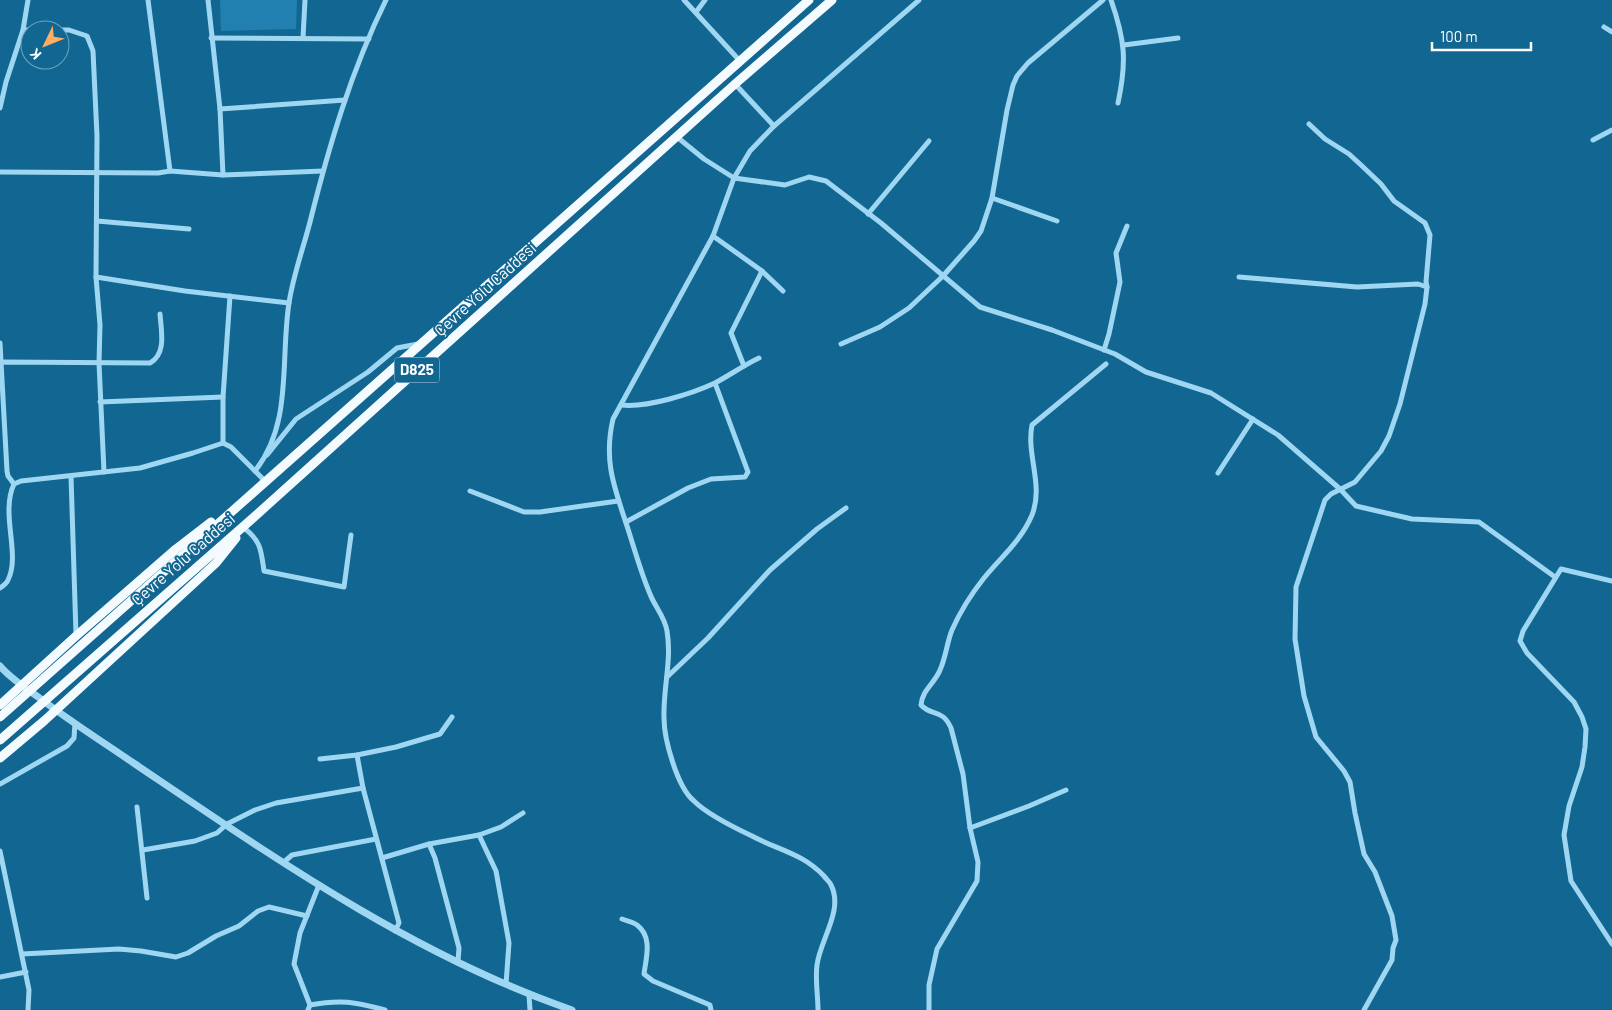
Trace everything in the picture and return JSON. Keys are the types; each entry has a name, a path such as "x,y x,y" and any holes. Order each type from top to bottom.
{"highway":[{"name":"Çevre Yolu Caddesi","path":"0,717 809,0"},
{"name":"Çevre Yolu Caddesi","path":"0,740 253,518 735,84 832,0"},
{"path":"0,705 25,688 76,636 176,549 265,482"},
{"path":"0,758 53,708 216,563 253,518"}],"street":[{"path":"25,20 28,0"},
{"path":"148,0 170,171"},
{"path":"208,0 220,109 223,175"},
{"path":"303,38 305,0"},
{"path":"266,458 279,423 289,304 323,171 345,100 386,0"},
{"path":"684,0 740,60"},
{"path":"696,12 705,0"},
{"path":"818,1010 817,963 830,926 835,904 831,885 819,871 795,853 752,836 693,801 682,786 674,769 664,718 669,656 667,630 662,615 650,596 618,501 609,463 609,438 614,419 621,405 713,236 734,178 750,151 774,126 919,0"},
{"path":"1112,0 1121,27 1124,45 1124,74 1118,103"},
{"path":"840,344 880,327 909,308 943,276 981,232 992,198 1007,110 1017,76 1028,63 1101,1"},
{"path":"1604,27 1612,32"},
{"path":"70,31 83,33 91,44 97,136 96,277 100,325 100,402 104,472"},
{"path":"211,38 369,39"},
{"path":"1124,45 1178,38"},
{"path":"0,108 20,39"},
{"path":"735,84 774,126"},
{"path":"220,109 345,100"},
{"path":"1309,124 1325,139 1349,154 1381,184 1394,201 1425,223 1430,235 1425,304 1400,404 1389,436 1381,451 1355,482 1331,494 1325,500 1296,587 1295,639 1304,696 1316,737 1324,749 1344,770 1350,782 1364,854 1375,872 1392,916 1396,940 1392,960 1364,1010"},
{"path":"1593,140 1612,130"},
{"path":"677,137 704,159 734,178 785,185 809,177 826,181 980,307 1052,330 1104,350 1146,372 1211,392 1278,435 1340,489 1356,506 1412,519 1480,522 1554,577"},
{"path":"868,214 929,141"},
{"path":"0,172 158,173 170,171 223,175 323,171"},
{"path":"992,198 1057,221"},
{"path":"97,221 189,229"},
{"path":"1104,350 1114,315 1120,282 1116,253 1127,226"},
{"path":"713,236 762,271 783,291"},
{"path":"744,366 731,333 762,271"},
{"path":"96,277 289,304"},
{"path":"1239,277 1357,287 1418,284 1427,286"},
{"path":"223,442 223,397 230,296"},
{"path":"1,362 150,363 160,353 162,344 160,314"},
{"path":"0,343 7,471 14,484"},
{"path":"255,472 296,419 368,372 397,348 423,344"},
{"path":"621,405 632,406 662,401 715,383 759,358"},
{"path":"929,1010 929,985 937,949 976,881 978,862 970,828 963,774 951,728 948,721 941,714 921,706 922,696 940,671 952,630 967,603 984,578 1021,537 1032,515 1036,496 1036,474 1029,439 1032,425 1106,364"},
{"path":"626,522 688,488 711,479 745,477 748,472 715,383"},
{"path":"100,402 223,397"},
{"path":"1218,473 1253,419"},
{"path":"223,442 231,447 265,482"},
{"path":"0,588 8,581 12,564 8,509 10,492 14,484 21,481 140,468 194,453 223,442"},
{"path":"71,476 76,636"},
{"path":"470,491 524,512 540,512 618,501"},
{"path":"667,677 708,638 770,570 817,528 846,508"},
{"path":"244,528 254,536 260,546 264,571 344,586 351,535"},
{"path":"1612,581 1561,570 1554,577 1523,631 1520,641 1527,653 1574,702 1582,716 1586,729 1582,767 1570,806 1564,835 1571,881 1612,944"},
{"path":"0,666 25,688 75,723 319,885 395,931 529,995 572,1010"},
{"path":"320,759 357,755 396,747 440,734 452,717"},
{"path":"0,784 67,746 74,738 75,723"},
{"path":"357,755 363,788 399,923 395,931"},
{"path":"143,850 195,841 217,833 227,824 255,810 276,803 363,788"},
{"path":"970,828 1066,790"},
{"path":"137,807 147,898"},
{"path":"382,858 429,844 479,835 501,827 523,813"},
{"path":"479,835 496,871 509,943 506,984"},
{"path":"284,862 292,855 376,839"},
{"path":"429,844 435,858 459,948 458,961"},
{"path":"0,851 26,972 29,990 28,1010"},
{"path":"0,882 7,881"},
{"path":"319,885 300,933 294,964 309,1008 342,1000 385,1010"},
{"path":"22,954 120,949 146,951 176,957 188,953 216,936 239,926 258,911 268,906 307,916"},
{"path":"622,919 636,924 645,934 648,947 644,974 653,980 710,1005 710,1010"},
{"path":"0,977 26,972"},
{"path":"529,995 530,1010"}],"shaded area":[{"path":"220,0 297,0 296,29 221,31"}]}
